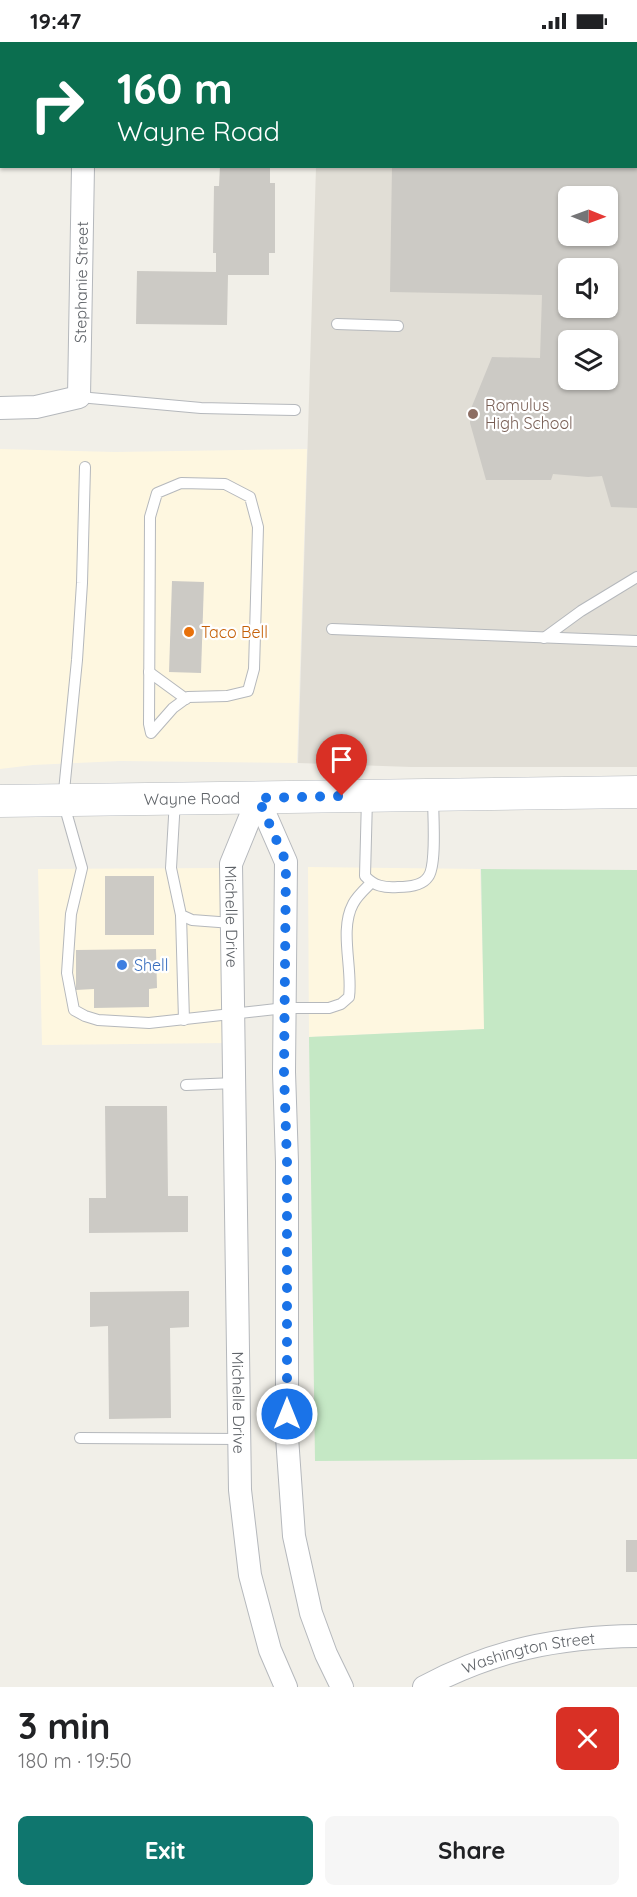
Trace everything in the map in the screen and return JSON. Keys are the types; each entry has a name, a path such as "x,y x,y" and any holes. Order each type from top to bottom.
{"main road":[{"name":"Wayne Road","path":"0,801 637,792"}],"street":[{"name":"Stephanie Street","path":"79,397 83,168"},
{"path":"0,408 36,407 79,397"},
{"path":"258,798 286,862 287,1437 294,1536 311,1613 326,1654 342,1687"},
{"name":"Michelle Drive","path":"258,798 231,864 240,1490 250,1575 270,1650 286,1687"},
{"name":"Washington Street","path":"423,1687 455,1670 498,1654 553,1641 604,1636 637,1636"}],"lane":[{"path":"337,324 398,326"},
{"path":"79,397 201,408 295,410"},
{"path":"85,467 80,616 63,801 82,868 71,914 67,973 74,1010 98,1020 149,1023 285,1008 329,1008 341,1004 349,997 351,985 347,951 349,916 353,904 371,883"},
{"path":"181,483 225,484 250,497 258,527 254,669 248,691 227,696 188,697 186,699 173,708 151,734 148,724 150,518 157,493 181,483"},
{"path":"544,638 581,611 637,577"},
{"path":"332,629 637,641"},
{"path":"149,672 186,699"},
{"path":"368,795 365,876 371,883 380,887 397,888 417,885 430,876 433,864 433,794"},
{"path":"175,800 171,868 181,915 184,1020"},
{"path":"181,915 192,920 232,923"},
{"path":"186,1086 235,1083"},
{"path":"80,1438 239,1438"}],"shaded area":[{"name":"Romulus High School","path":"316,168 637,168 637,767 411,767 298,763"},
{"path":"0,449 115,452 307,449 297,763 120,761 0,769"},
{"path":"308,867 480,869 485,1029 309,1037"},
{"path":"221,868 226,1043 42,1045 38,869"}],"green space":[{"path":"481,869 637,870 637,1459 315,1461 309,1037 484,1029"}],"building":[{"path":"220,168 270,168 270,183 275,183 275,253 269,253 269,275 228,275 227,325 136,324 137,271 216,272 216,253 213,253 214,186 219,186"},
{"path":"392,168 637,168 637,508 611,507 602,476 553,474 551,480 486,480 470,423 470,411 492,357 540,358 542,295 390,292"},
{"path":"172,581 204,582 201,673 169,672"},
{"path":"105,876 154,876 154,935 105,935"},
{"path":"156,949 157,988 149,989 149,1007 94,1008 94,989 76,990 76,950"},
{"path":"105,1106 167,1106 168,1196 188,1196 188,1232 89,1233 89,1198 106,1198"},
{"path":"189,1291 189,1327 170,1328 171,1418 109,1419 108,1326 90,1327 90,1292"},
{"path":"626,1540 637,1540 637,1572 626,1572"}],"place":[{"name":"Romulus High School","path":"473,414"},
{"name":"Taco Bell","path":"189,632"},
{"name":"Shell","path":"122,965"}],"route":[{"path":"287,1414 287,1162 284,1072 286,862 258,798 342,796"}]}
